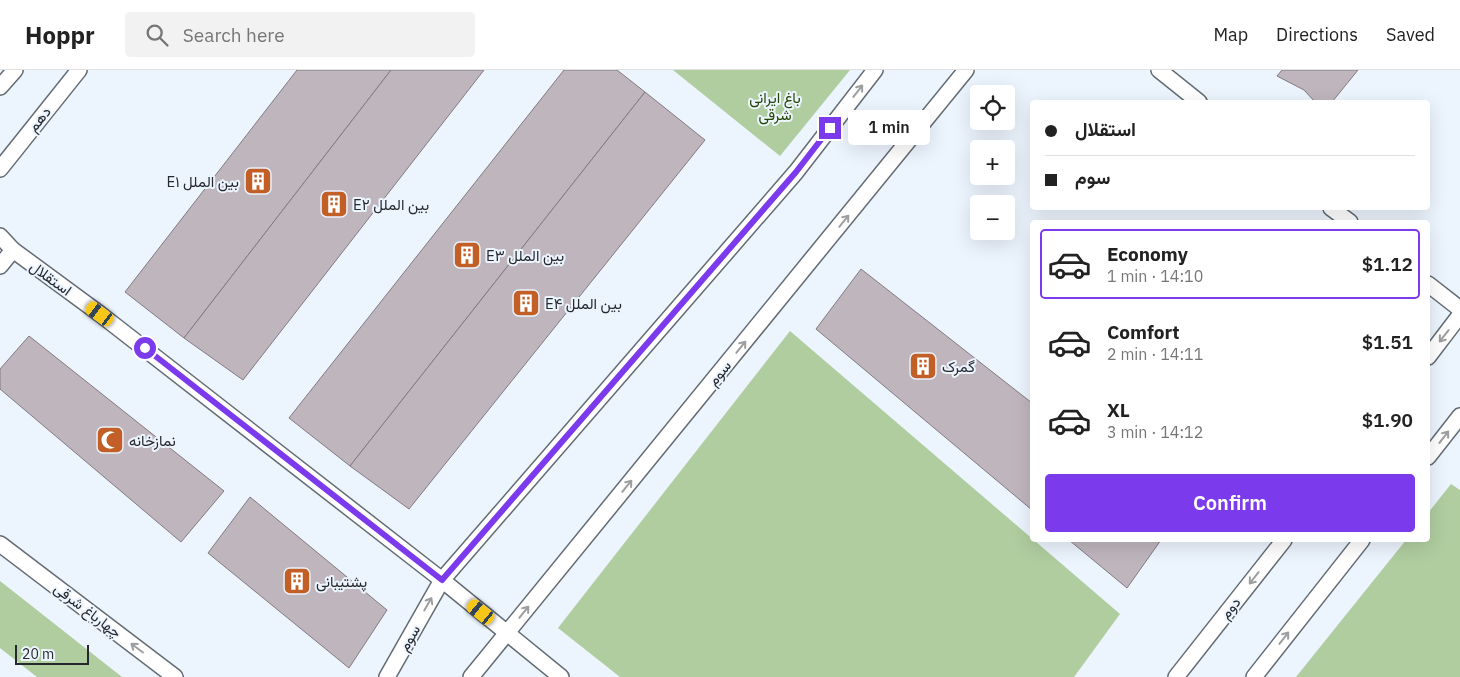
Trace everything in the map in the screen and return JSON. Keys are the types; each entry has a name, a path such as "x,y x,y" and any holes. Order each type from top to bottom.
{"lane":[{"path":"0,87 15,70"},
{"name":"دهم","path":"0,169 79,70"},
{"name":"سوم","path":"387,677 442,580 796,172 875,70"},
{"name":"سوم","path":"472,677 966,70"},
{"path":"1159,70 1196,100"},
{"path":"1334,210 1347,220"},
{"name":"استقلال","path":"0,236 13,250 100,314 442,580 561,677"},
{"path":"0,266 13,250"},
{"path":"1430,286 1460,309"},
{"path":"1430,353 1460,315"},
{"path":"1430,454 1460,416"},
{"name":"دوم","path":"1176,677 1282,542"},
{"path":"1254,677 1360,542"},
{"name":"چهارباغ شرقی","path":"0,544 176,677"}],"green space":[{"name":"باغ ایرانی شرقی","path":"673,70 850,70 780,156"},
{"path":"790,331 1030,537 1030,542 1036,542 1120,614 1074,677 620,677 558,628"},
{"path":"1451,484 1460,490 1460,677 1296,677 1404,542 1430,542 1430,510"},
{"path":"0,581 122,677 37,677 0,648"}],"building":[{"name":"E۱ بین الملل","path":"297,70 391,70 184,338 125,292"},
{"name":"E۲ بین الملل","path":"391,70 484,70 243,380 184,338"},
{"name":"E۳ بین الملل","path":"564,70 617,70 645,92 350,466 289,418"},
{"path":"1282,70 1358,70 1334,100 1313,100 1304,90 1277,76"},
{"name":"E۴ بین الملل","path":"645,92 705,140 409,509 350,466"},
{"name":"گمرک","path":"861,269 1030,401 1030,508 816,329"},
{"name":"نمازخانه","path":"29,336 224,491 181,542 0,389 0,369"},
{"name":"پشتیبانی","path":"250,497 387,610 349,668 208,553"},
{"path":"1071,542 1160,542 1127,588"}],"place":[{"name":"E۱ بین الملل","path":"258,181"},
{"name":"E۲ بین الملل","path":"334,204"},
{"name":"E۳ بین الملل","path":"467,255"},
{"name":"E۴ بین الملل","path":"526,303"},
{"name":"گمرک","path":"923,366"},
{"name":"نمازخانه","path":"110,440"},
{"name":"پشتیبانی","path":"297,581"}],"route":[{"path":"145,348 442,580 796,172 830,128"}]}
